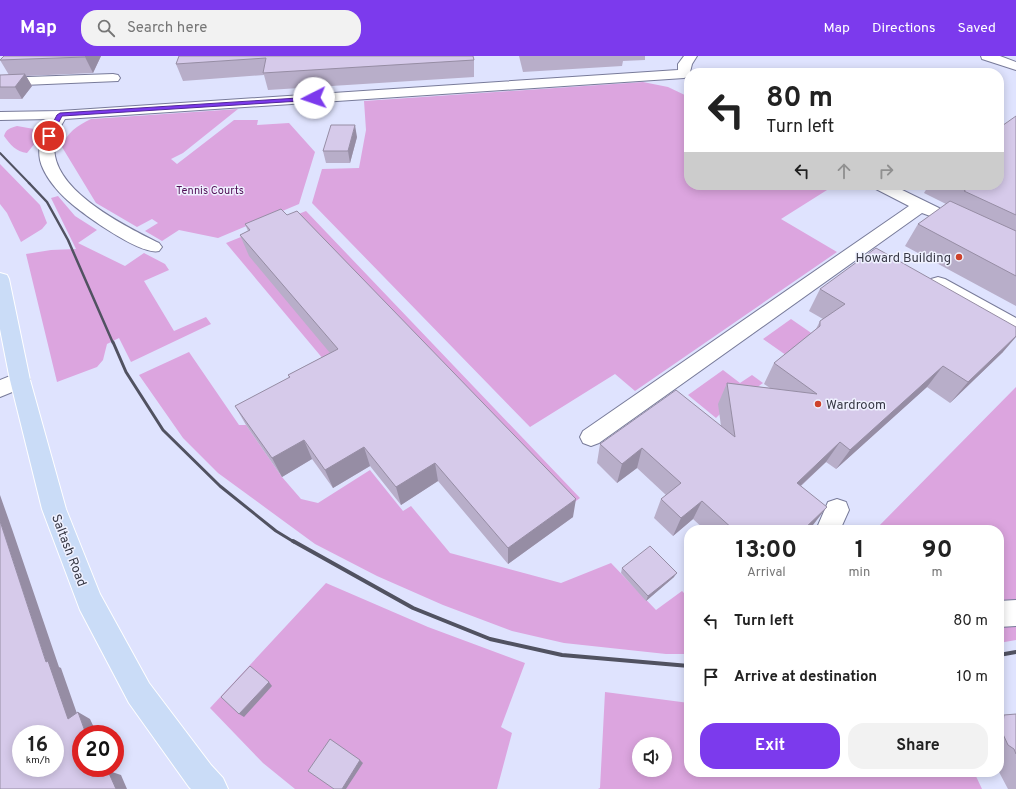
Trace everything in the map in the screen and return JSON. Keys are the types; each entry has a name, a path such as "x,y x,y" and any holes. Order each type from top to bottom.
{"main road":[{"name":"Saltash Road","path":"0,279 10,384 54,509 90,601 139,693 200,776 212,789"}],"street":[{"path":"685,68 685,64 691,56"},
{"path":"987,56 1016,66"},
{"path":"0,82 113,78"},
{"path":"0,116 22,117 684,80"},
{"path":"60,115 47,142 48,156 56,174 74,198 83,206 110,224 153,247"},
{"path":"890,190 948,219"},
{"path":"591,437 874,248 922,206"},
{"path":"921,274 1016,327"},
{"path":"1004,614 1016,613"}],"green space":[{"path":"643,82 668,87 684,95 684,190 827,190 781,219 837,252 635,391 615,374 530,427 312,203 322,169 359,168 366,130 364,101"},
{"name":"Tennis Courts","path":"238,109 183,153 171,159 177,164 234,120 258,120 257,125 289,123 315,152 299,204 218,238 179,230 162,241 145,231 158,223 152,219 137,227 96,203 62,147 67,137 73,130 91,119"},
{"path":"17,126 34,129 36,142 27,153 16,149 4,136 9,129"},
{"path":"0,164 40,205 47,223 42,229 21,242 7,213 0,204"},
{"path":"58,196 75,216 97,230 78,243 125,266 144,253 165,264 169,270 144,281 174,331 206,317 211,324 131,362 119,338 107,344 103,360 97,367 57,382 26,254 51,250 76,249 51,198"},
{"path":"306,211 580,498 565,509 397,432 324,360 226,243"},
{"path":"791,319 820,339 793,360 763,339"},
{"path":"189,352 239,425 246,425 282,477 301,499 318,503 370,470 403,511 411,506 450,553 561,583 611,563 656,610 682,591 684,593 684,654 666,654 564,643 512,631 443,605 377,576 315,544 218,473 183,438 139,375"},
{"path":"723,370 740,383 752,375 763,383 731,406 719,409 720,414 716,418 688,395"},
{"path":"1016,387 1016,603 1004,604 1004,525 880,525"},
{"path":"326,583 428,627 525,663 501,727 512,733 497,789 295,789 263,763 210,708"},
{"path":"1004,623 1016,625 1016,640 1004,642"},
{"path":"605,692 684,702 684,777 976,777 982,789 598,789 600,788"}],"building":[{"path":"4,56 86,56 0,60"},
{"path":"179,56 473,56 474,60 263,73 266,58 176,64"},
{"path":"25,74 15,87 0,87 0,75"},
{"path":"1016,116 1016,215 964,191 1004,190 1004,124"},
{"path":"331,125 355,125 348,151 323,151"},
{"path":"950,201 1016,231 1016,276 918,224"},
{"path":"281,209 287,215 297,211 576,499 508,548 435,463 396,487 364,447 325,470 304,440 272,458 235,406 290,377 288,375 338,349 240,235 250,230 245,224"},
{"name":"Wardroom","path":"876,248 1016,327 1016,336 968,382 943,366 850,450 840,442 797,483 827,507 808,525 728,525 702,501 681,518 661,499 681,483 642,448 622,464 600,444 676,390 735,437 727,383 817,394 774,363 820,326 820,321 845,304 820,289"},
{"path":"0,521 46,662 48,661 68,719 78,712 83,725 72,725 72,777 111,777 116,789 0,789"},
{"path":"650,546 677,573 648,596 622,568"},
{"path":"250,666 269,682 239,714 221,697"},
{"path":"1016,714 1016,754 1014,749 1008,745 1004,736 1004,715"},
{"path":"330,739 360,760 342,789 334,789 308,771"}],"railway":[{"path":"0,153 30,184"},
{"path":"29,183 47,202 68,240 113,343"},
{"path":"113,342 126,372 163,430 220,486 276,531 294,542"},
{"path":"293,541 413,608 490,639 562,655 684,666"},
{"path":"1004,654 1016,652"}],"place":[{"name":"Howard Building","path":"959,257"},
{"name":"Wardroom","path":"818,404"}],"route":[{"path":"49,136 60,115 314,98"}]}
